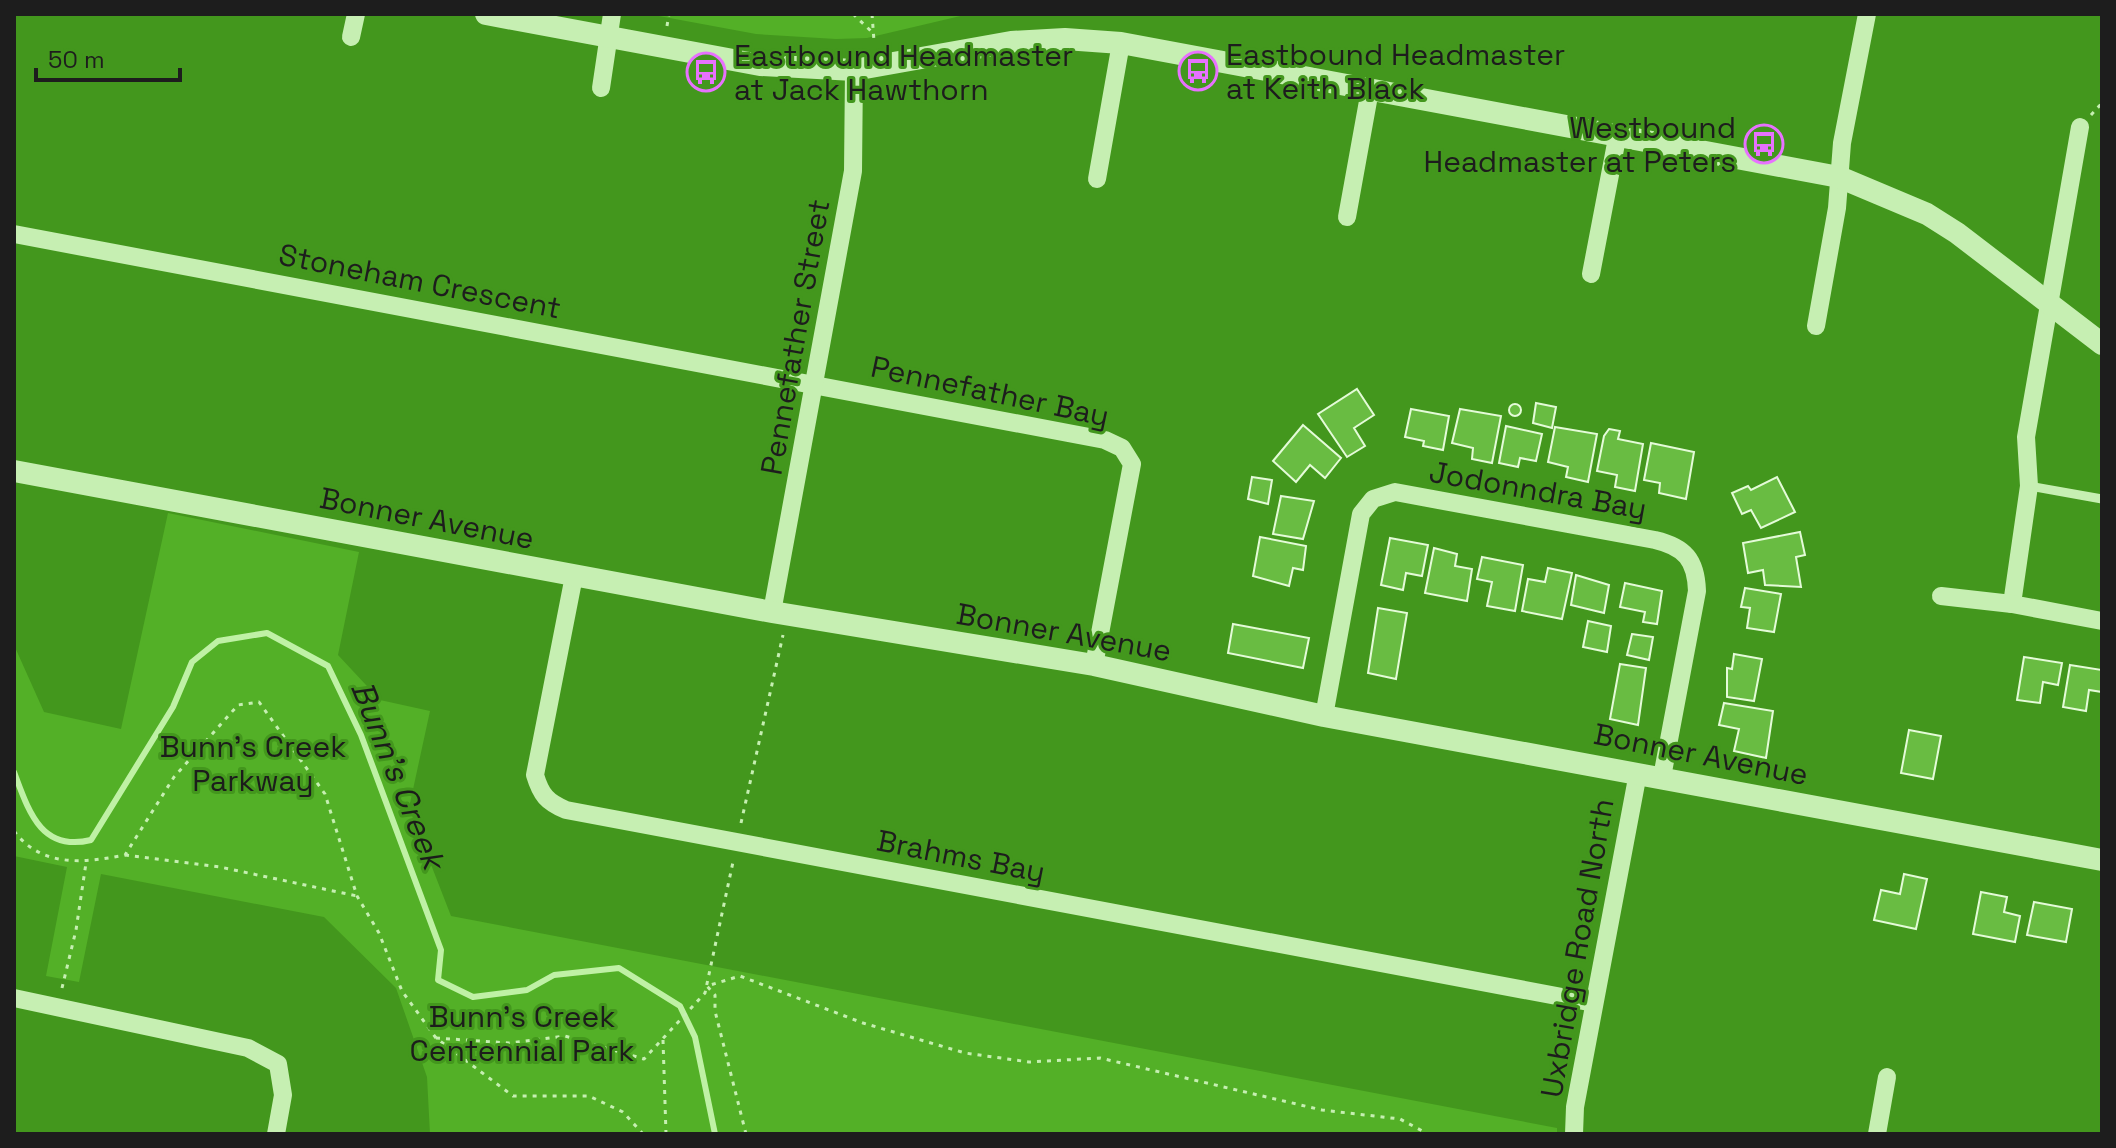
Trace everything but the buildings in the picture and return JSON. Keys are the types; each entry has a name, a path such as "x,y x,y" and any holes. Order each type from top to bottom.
{"street":[{"path":"351,37 356,14"},
{"path":"486,14 760,65 854,70 1011,42 1065,39 1121,43 1618,133 1839,177 1927,214 1957,233 2102,344"},
{"path":"601,88 612,14"},
{"path":"1816,326 1837,208 1842,143 1867,14"},
{"path":"1097,179 1121,43"},
{"name":"Pennefather Street","path":"780,613 853,171 854,70"},
{"path":"1347,217 1370,90"},
{"path":"2012,604 2029,486 2026,437 2080,127"},
{"path":"1591,274 1618,133"},
{"name":"Stoneham Crescent","path":"14,234 816,383"},
{"name":"Pennefather Bay","path":"816,383 1105,440 1122,448 1132,464 1131,485 1094,665"},
{"name":"Bonner Avenue","path":"14,471 574,576 1094,665 1324,716 2102,860"},
{"name":"Jodonndra Bay","path":"1324,716 1361,514 1373,499 1395,492 1674,544 1689,556 1697,572 1697,591 1662,777"},
{"name":"Brahms Bay","path":"574,576 535,775 541,793 551,804 566,810 1594,1003"},
{"path":"1941,596 2012,604 2102,621"},
{"name":"Uxbridge Road North","path":"1574,1134 1594,1003 1638,773"},
{"path":"14,998 248,1048 278,1064 283,1095 276,1134"},
{"path":"1877,1134 1887,1077"}],"lane":[{"path":"2029,486 2102,499"}],"path":[{"path":"853,14 873,33"},
{"path":"872,14 874,41"},
{"path":"436,1038 509,1043 565,1036 644,1059 705,993 780,613"},
{"path":"125,855 174,777 238,705 259,702 325,794 357,896 379,933 402,991 436,1038 513,1096 589,1096 623,1112 643,1134"},
{"path":"14,831 23,843 52,859 86,863 125,855 220,867 357,896"},
{"path":"57,1007 76,930 86,863"},
{"path":"707,986 740,976 863,1023 965,1053 1029,1062 1100,1058 1322,1110 1400,1119 1428,1134"},
{"path":"707,986 715,995 715,1011 746,1134"},
{"path":"663,1040 666,1134"}],"green space":[{"path":"648,14 969,14 867,38 836,39 756,34"},
{"path":"168,513 359,552 338,655 380,700 430,711 409,808 451,916 1557,1128 1557,1134 430,1134 427,1077 396,988 324,917 101,874 79,982 46,976 67,867 14,856 14,645 44,712 121,729"}],"waterway":[{"name":"Bunn's Creek","path":"14,772 39,826 60,840 91,840 173,707 192,662 218,641 267,633 328,666 361,735 441,950 438,980 473,997 527,990 554,975 619,968 680,1006 695,1037 715,1134"}],"place":[{"name":"Eastbound Headmaster at Keith Black","path":"1198,71"},
{"name":"Eastbound Headmaster at Jack Hawthorn","path":"706,72"},
{"name":"Westbound Headmaster at Peters","path":"1764,144"}],"park label":[{"name":"Bunn's Creek Parkway","path":"253,763"},
{"name":"Bunn's Creek Centennial Park","path":"522,1033"}]}
